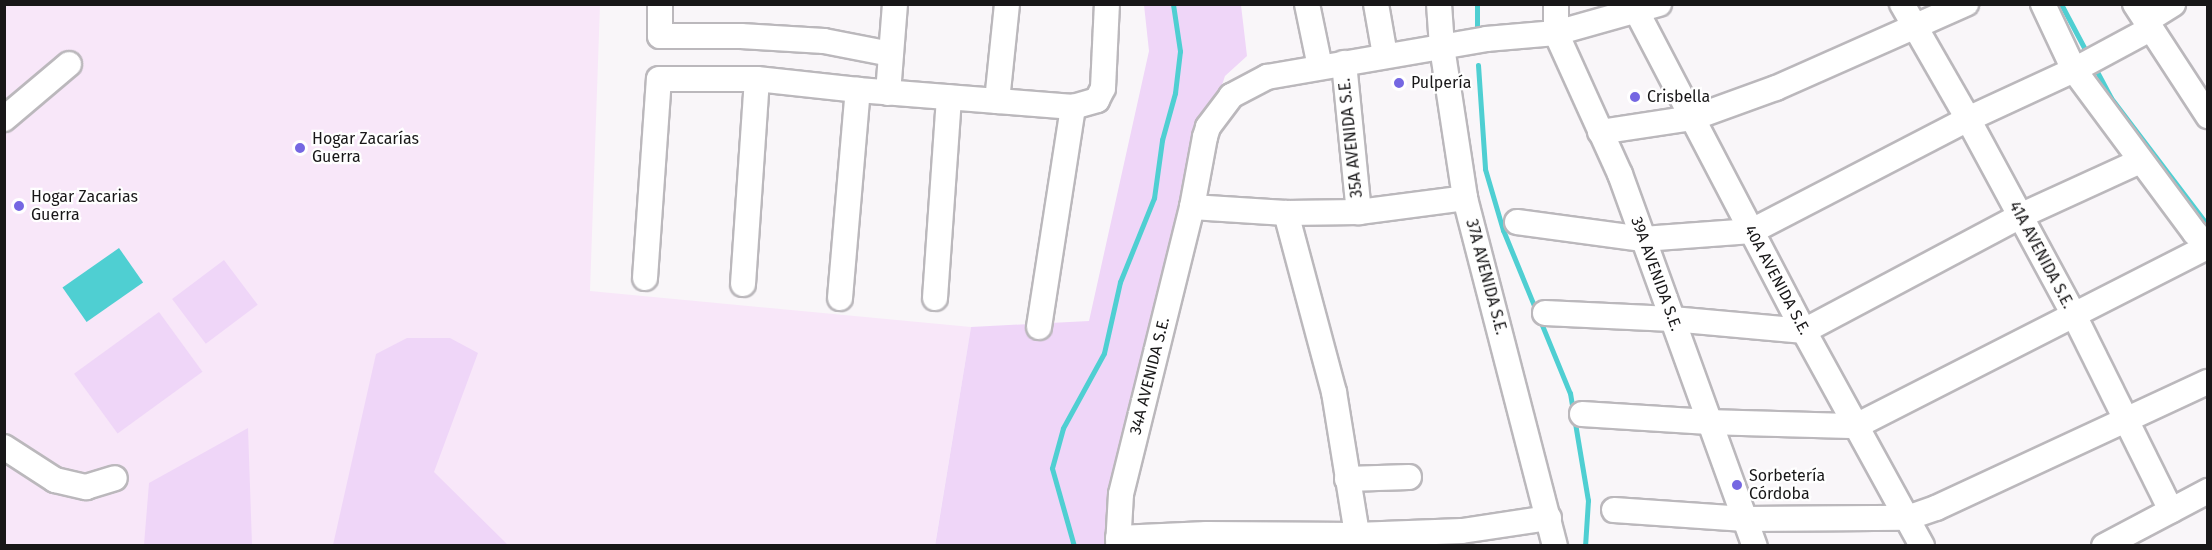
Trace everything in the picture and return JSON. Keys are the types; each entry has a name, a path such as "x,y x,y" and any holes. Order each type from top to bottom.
{"street":[{"path":"660,4 660,36 741,36 824,41 891,54"},
{"path":"888,93 895,4"},
{"path":"997,101 1007,4"},
{"path":"645,278 659,79 758,79 888,93 1073,107 1096,100 1103,88 1107,4"},
{"name":"35A AVENIDA S.E.","path":"1307,4 1332,65 1359,212"},
{"path":"1376,4 1385,55"},
{"name":"37A AVENIDA S.E.","path":"1439,4 1442,47 1465,198 1555,546"},
{"name":"39A AVENIDA S.E.","path":"1556,4 1556,33 1620,174 1755,546"},
{"name":"41A AVENIDA S.E.","path":"1902,4 1968,119 2075,317 2171,510"},
{"path":"1600,132 1693,118 1776,88 1966,4"},
{"path":"1582,414 1709,422 1856,426 2075,317 2208,246 2195,233 2140,161 2074,70 2043,4"},
{"path":"1516,222 1642,239 1752,231 1968,119 2074,70 2143,18 2173,4"},
{"name":"34A AVENIDA S.E.","path":"1118,542 1121,494 1192,207 1196,175 1208,127 1232,96 1267,77 1385,55 1477,41 1556,33 1648,8"},
{"name":"40A AVENIDA S.E.","path":"1648,8 1693,118 1804,331 1922,546"},
{"path":"2143,18 2208,116"},
{"path":"4,119 69,64"},
{"path":"743,284 758,79"},
{"path":"840,298 858,90"},
{"path":"935,298 949,98"},
{"path":"1039,327 1073,107"},
{"path":"1545,313 1672,319 1804,331 2020,216 2140,161"},
{"path":"1192,207 1286,213 1359,212 1465,198"},
{"path":"1286,213 1334,392 1357,541"},
{"path":"1614,510 1746,519 1907,518 1936,508 2208,382"},
{"path":"4,447 54,480 86,487 114,478"},
{"path":"1347,479 1409,477"},
{"path":"2104,546 2208,490"},
{"path":"1118,542 1207,534 1357,541 1462,531 1549,518"}],"shaded area":[{"name":"Hogar Zacarías Guerra","path":"4,5 600,5 590,291 971,327 935,545 5,545"},
{"path":"1144,5 1241,5 1247,56 1225,76 1208,127 1117,545 935,546 971,327 1089,321 1149,51"},
{"path":"224,260 258,305 206,344 172,299"},
{"path":"159,312 202,372 118,434 74,374"},
{"path":"407,338 450,338 478,353 434,472 508,545 333,545 376,354"},
{"path":"248,428 252,545 144,545 149,483"}],"water":[{"path":"119,248 143,282 87,322 62,288"}],"waterway":[{"path":"1074,546 1052,468 1063,428 1104,353 1120,282 1154,198 1162,140 1175,93 1180,51 1173,4"},
{"path":"1477,4 1477,31"},
{"path":"2061,4 2088,55"},
{"path":"1478,65 1485,169 1503,230 1570,393 1588,500 1585,546"},
{"path":"2094,66 2111,98 2208,226"}],"place":[{"name":"Pulpería","path":"1399,83"},
{"name":"Crisbella","path":"1635,97"},
{"name":"Hogar Zacarías Guerra","path":"300,148"},
{"name":"Hogar Zacarias Guerra","path":"19,206"},
{"name":"Sorbetería Córdoba","path":"1737,485"}]}
